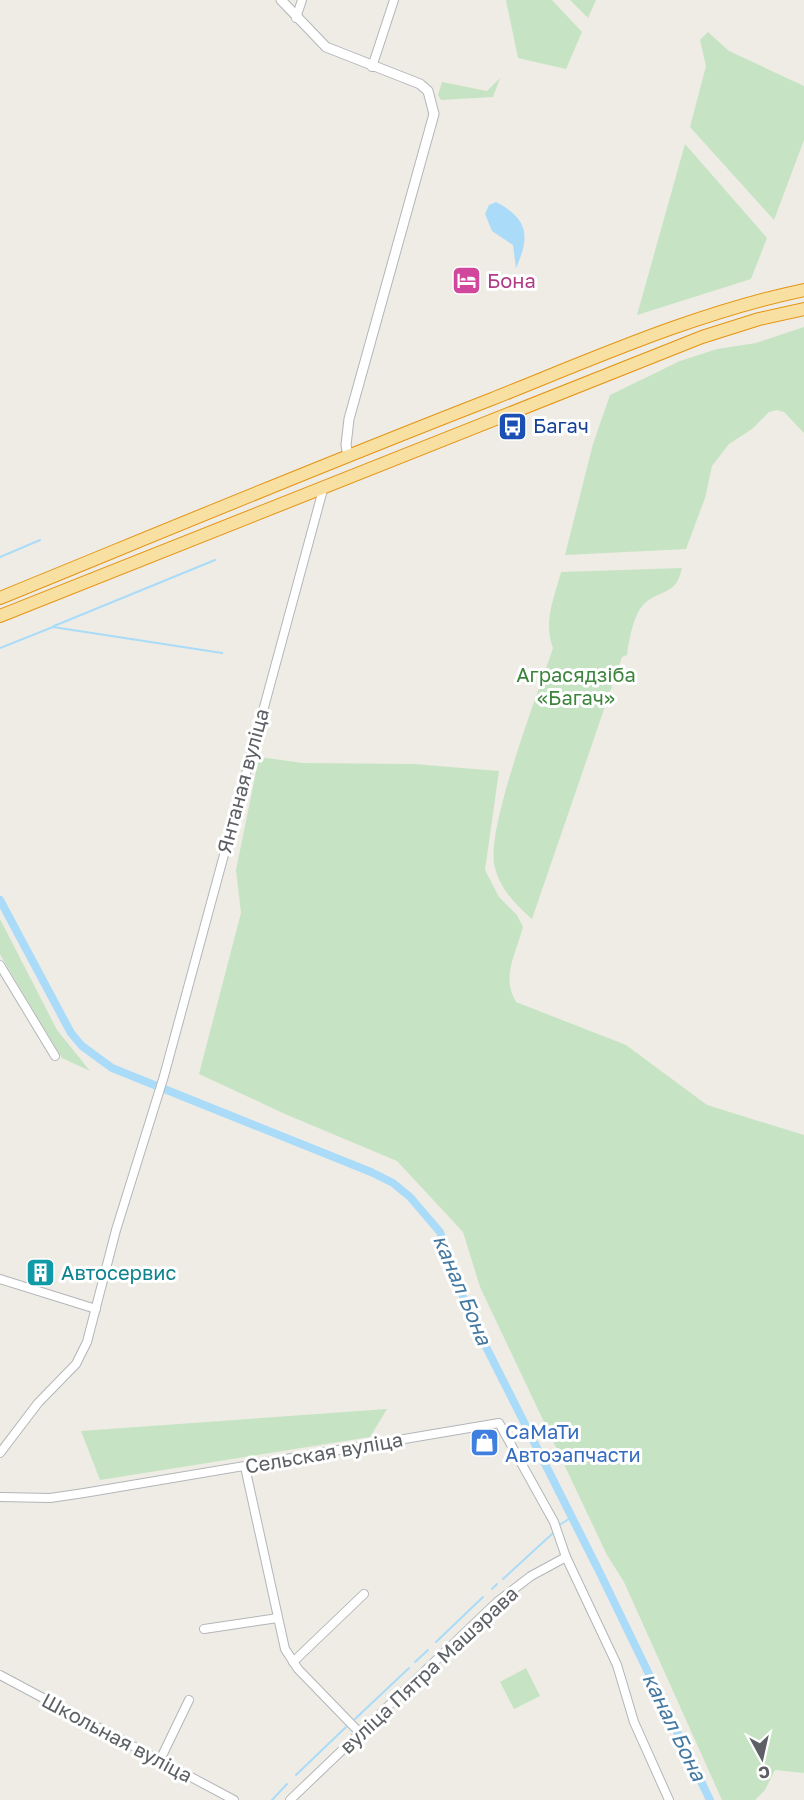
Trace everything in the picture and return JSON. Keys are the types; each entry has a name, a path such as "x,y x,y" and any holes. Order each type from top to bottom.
{"highway":[{"path":"0,598 694,318 804,290"},
{"path":"0,616 702,337 759,319 804,309"}],"street":[{"path":"281,0 326,47 420,84 428,91 434,114 349,419 346,445 348,456"},
{"path":"296,18 302,0"},
{"path":"372,67 394,0"},
{"name":"Янтаная вуліца","path":"0,1453 39,1403 76,1364 83,1353 116,1230 164,1076 324,486"},
{"path":"0,965 55,1056"},
{"path":"0,1279 96,1309"},
{"name":"Сельская вуліца","path":"0,1497 50,1498 499,1423 554,1522 566,1557"},
{"path":"245,1467 285,1649 293,1662 361,1734"},
{"path":"566,1557 617,1665 634,1722 669,1800"},
{"name":"вуліца Пятра Машэрава","path":"290,1800 497,1602 531,1576 566,1557"},
{"path":"293,1662 364,1594"},
{"path":"204,1629 278,1618"},
{"name":"Школьная вуліца","path":"0,1675 234,1800"},
{"path":"160,1760 189,1700"}],"green space":[{"path":"506,0 552,0 582,32 566,69 518,58"},
{"path":"570,0 596,0 588,18"},
{"path":"708,32 729,51 804,86 804,140 774,220 690,127 706,66 700,40"},
{"path":"500,78 493,97 441,100 438,95 442,82 487,91"},
{"path":"685,144 767,238 751,279 637,315"},
{"path":"804,327 804,433 784,412 777,410 769,412 752,429 729,444 712,466 705,498 686,549 565,555 593,444 610,395 680,361 717,349 756,343"},
{"name":"Аграсядзіба «Багач»","path":"682,568 676,584 649,600 637,615 627,655 622,657 532,919 514,902 501,883 495,868 494,850 497,824 505,793 553,648 549,619 561,572"},
{"path":"259,757 303,763 414,764 499,771 485,870 499,897 517,915 523,927 510,974 510,983 516,1002 626,1045 707,1105 804,1135 804,1773 775,1770 765,1790 755,1800 722,1800 624,1582 607,1555 480,1287 463,1232 397,1161 285,1114 199,1074 241,913 236,870"},
{"path":"0,919 57,1030 90,1071 62,1058 11,973 0,954"},
{"path":"387,1409 370,1437 100,1480 81,1431"},
{"path":"526,1668 540,1696 514,1709 500,1682"}],"water":[{"path":"496,202 515,215 524,230 525,238 521,257 516,268 513,245 492,231 485,214 489,205"}],"waterway":[{"path":"0,557 40,540"},
{"path":"54,626 215,560"},
{"path":"0,648 53,627 222,653"},
{"name":"канал Бона","path":"0,900 71,1033 82,1046 112,1068 371,1172 393,1183 410,1197 440,1232 468,1311 600,1573 710,1800"},
{"path":"561,1524 572,1517"},
{"path":"503,1579 552,1534"},
{"path":"492,1589 497,1584"},
{"path":"436,1642 483,1597"},
{"path":"415,1662 428,1650"},
{"path":"355,1719 409,1668"},
{"path":"296,1775 346,1727"},
{"path":"272,1800 287,1784"}],"place":[{"name":"Бона","path":"466,281"},
{"name":"Багач","path":"512,426"},
{"name":"Автосервис","path":"40,1273"},
{"name":"СаМаТи Автоэапчасти","path":"484,1443"}]}
